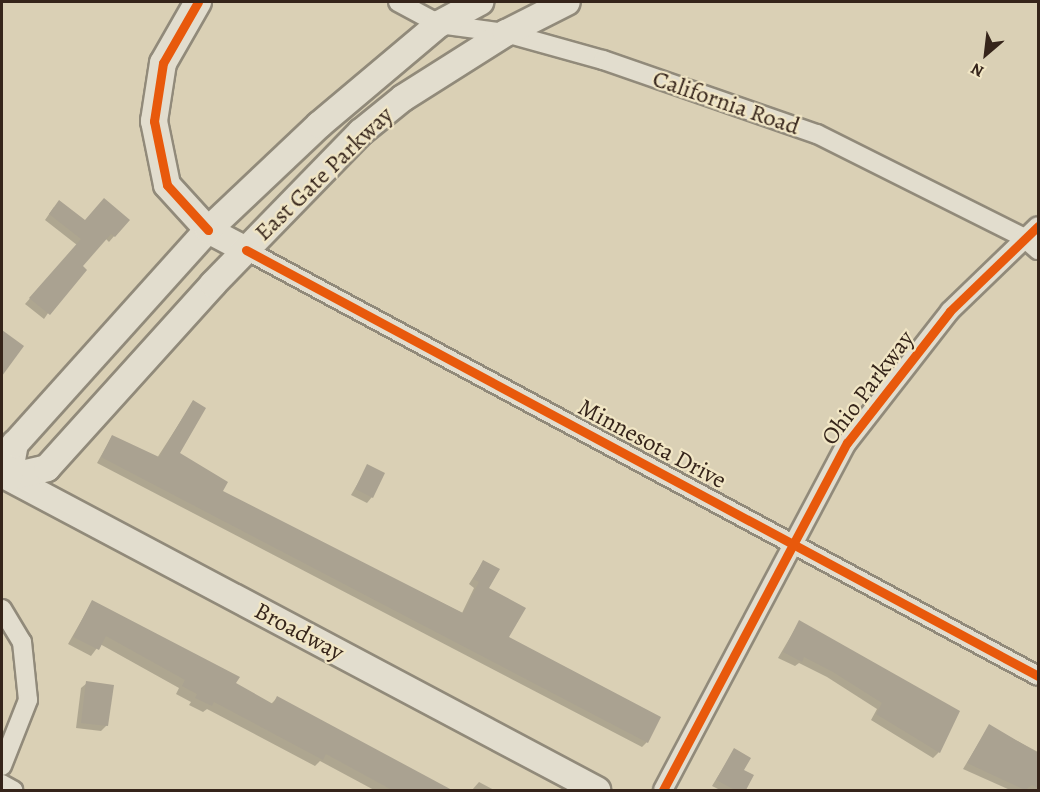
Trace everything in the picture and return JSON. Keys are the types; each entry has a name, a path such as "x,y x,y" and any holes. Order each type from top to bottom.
{"street":[{"path":"198,2 163,63 154,121 167,184 208,230"},
{"name":"California Road","path":"398,2 439,24 506,33 603,60 817,134 1023,237 1038,250"},
{"name":"East Gate Parkway","path":"4,479 15,444 208,230 311,132 439,24 480,2"},
{"name":"East Gate Parkway","path":"4,479 47,468 246,250 361,132 403,98 506,33 567,2"},
{"name":"Ohio Parkway","path":"663,790 793,540 847,443 950,311 1023,237 1038,226"},
{"name":"Minnesota Drive","path":"208,230 793,540 1038,676"},
{"name":"Broadway","path":"4,479 588,788"},
{"path":"2,609 22,642 28,700 2,766"},
{"path":"2,784 14,790"}],"building":[{"path":"104,198 130,220 115,237 111,234 83,266 87,270 50,315 29,298 81,239 49,214 59,200 85,220"},
{"path":"2,330 24,346 2,376"},
{"path":"193,400 206,408 180,453 228,482 223,491 463,613 479,582 473,579 483,560 500,569 489,588 526,608 509,637 661,717 648,743 101,457 112,435 159,457"},
{"path":"367,464 385,473 373,498 355,489"},
{"path":"92,600 240,677 236,683 273,704 277,696 452,790 392,790 326,754 323,760 214,702 212,706 195,698 197,694 182,686 185,680 106,636 99,650 73,637"},
{"path":"799,620 960,711 940,753 876,714 882,703 833,672 804,657 802,662 783,652"},
{"path":"86,681 114,685 108,726 81,723"},
{"path":"989,724 1038,753 1038,788 1032,785 1025,790 967,763"},
{"path":"734,748 751,758 744,770 754,775 746,790 735,790 716,780"}],"cycle path":[{"path":"198,2 163,63 154,121 167,185 208,230"},
{"path":"663,790 847,443 950,311 1038,226"},
{"path":"246,250 1038,676"}]}
